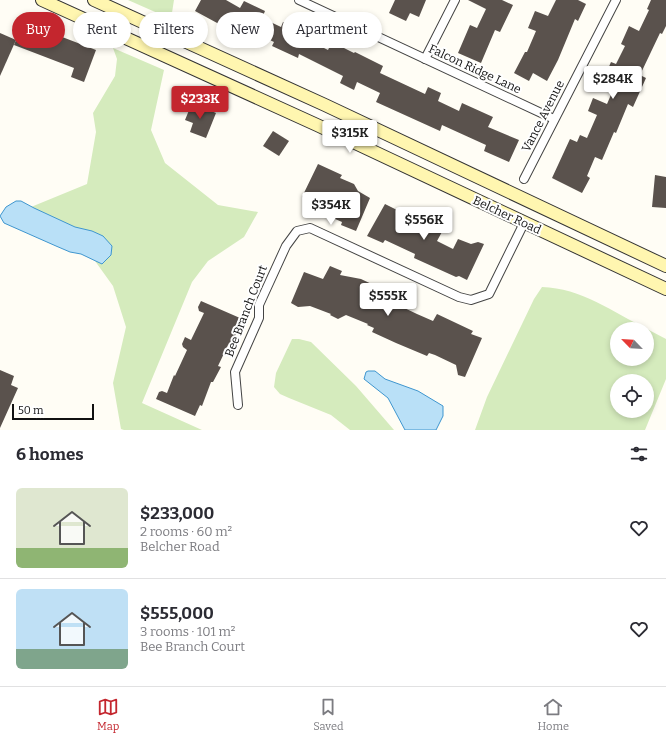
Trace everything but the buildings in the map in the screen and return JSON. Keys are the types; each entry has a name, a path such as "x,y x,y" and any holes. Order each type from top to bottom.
{"main road":[{"name":"Belcher Road","path":"42,0 317,125 666,289"},
{"name":"Belcher Road","path":"94,0 325,105 666,266"}],"street":[{"path":"425,59 455,0"},
{"name":"Vance Avenue","path":"524,179 616,0"},
{"name":"Falcon Ridge Lane","path":"305,1 554,119"},
{"name":"Bee Branch Court","path":"238,405 235,372 259,318 259,305 262,298 286,246 297,231 310,228 459,297 471,300 489,294 524,222"}],"green space":[{"path":"128,0 174,0 172,12 155,12"},
{"path":"113,48 164,70 151,130 165,163 218,205 258,212 244,237 208,261 192,282 142,403 202,430 121,429 113,383 126,327 113,286 95,261 102,263 112,246 98,234 63,223 31,207 87,184 96,132 93,113 115,76 117,59"},
{"path":"542,287 556,288 583,296 634,322 610,322 610,366 654,366 654,333 666,339 666,379 654,408 654,374 610,374 610,418 650,418 645,430 475,430 487,397 534,299"},
{"path":"292,339 311,342 356,386 394,430 350,430 331,415 280,394 274,387 276,373"}],"water":[{"path":"16,201 21,201 75,227 92,231 103,236 112,246 111,255 102,264 81,254 70,252 4,223 0,216 6,207"},
{"path":"375,371 385,379 418,391 443,406 443,416 436,430 405,430 388,398 364,379 366,372"}]}
